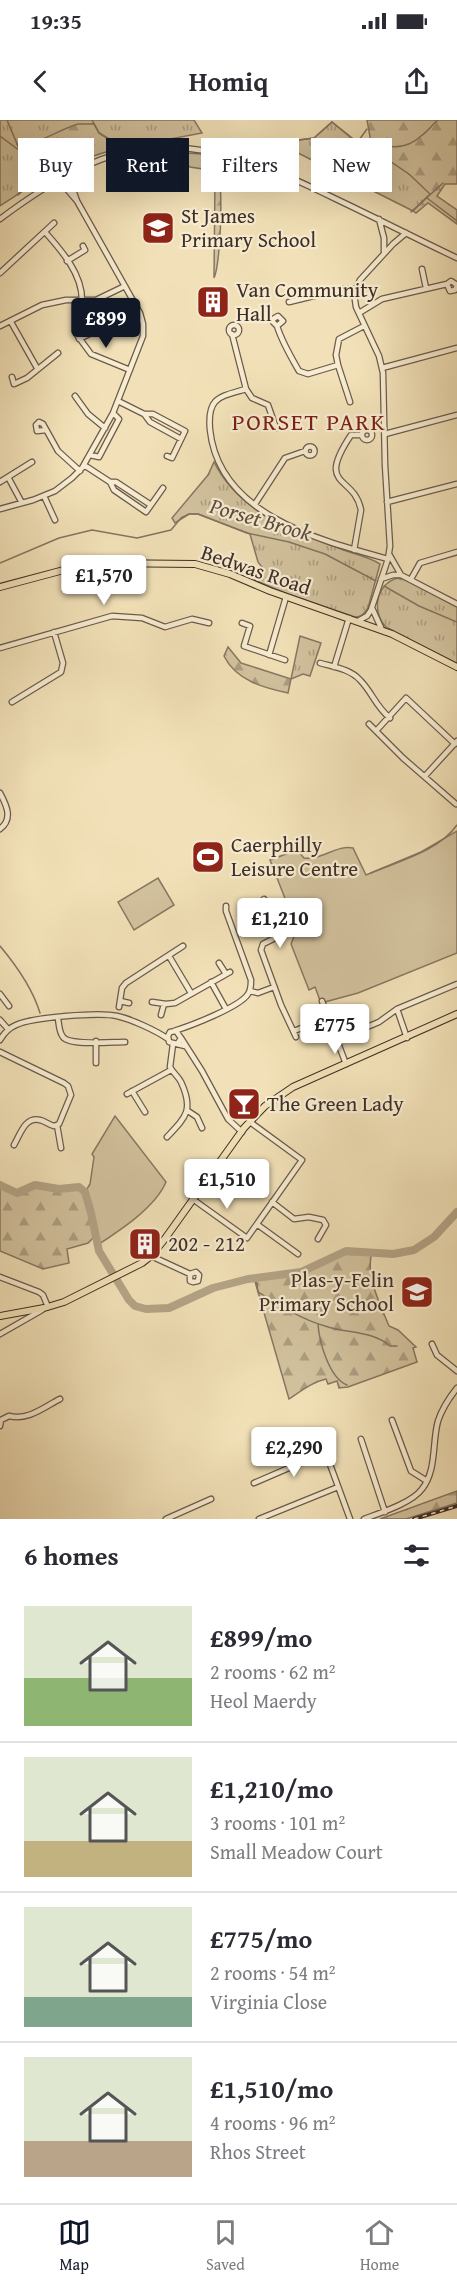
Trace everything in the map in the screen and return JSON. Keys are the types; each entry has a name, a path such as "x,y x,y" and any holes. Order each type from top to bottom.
{"main road":[{"name":"Bedwas Road","path":"0,587 87,565 180,563 230,574 286,597 382,630 457,667"},
{"path":"3,1315 46,1308 80,1295 142,1263 152,1256 195,1200 242,1132 265,1106 284,1092 457,1014"}],"street":[{"path":"94,165 112,157 150,148 202,149 273,169 457,258"},
{"path":"0,219 39,192"},
{"path":"69,192 77,201"},
{"path":"0,509 44,496 64,485 80,471 113,413 142,336 144,324 140,312 74,192"},
{"path":"379,219 384,238 383,254"},
{"path":"0,273 54,223"},
{"path":"45,232 67,261 81,285 82,300"},
{"path":"358,621 369,614 372,608 388,557 382,368 354,299 354,289 395,241 406,233"},
{"path":"67,261 85,250 83,246"},
{"path":"422,270 426,288"},
{"path":"359,313 382,299 453,281 457,286"},
{"path":"0,326 42,305 66,300 99,299 125,286"},
{"path":"289,302 342,289 354,289"},
{"path":"10,322 37,368"},
{"path":"277,326 294,362 303,374 338,365"},
{"path":"350,402 336,355 339,339 364,326"},
{"path":"117,328 100,328 78,337 84,348 93,356 130,370"},
{"path":"232,334 246,389 252,399 270,409 276,428"},
{"path":"382,368 457,348"},
{"path":"12,377 14,384 27,378 58,353"},
{"path":"246,389 218,397 211,406 210,430 216,458 230,482 255,504 279,520 354,550 388,557 401,575"},
{"path":"75,396 88,414 105,428"},
{"path":"118,401 144,414 150,422 181,439"},
{"path":"90,455 99,457 119,419 113,413"},
{"path":"144,414 153,414 185,431 172,458 167,456"},
{"path":"384,434 457,415"},
{"path":"46,430 61,454 80,471"},
{"path":"354,550 360,504 337,477 335,467 351,435 362,435"},
{"path":"255,504 285,458 305,451"},
{"path":"0,482 32,462"},
{"path":"84,465 110,482 116,482 151,506 163,488"},
{"path":"8,477 22,503"},
{"path":"387,502 457,484"},
{"path":"44,496 55,520"},
{"path":"411,579 420,562 457,552"},
{"path":"381,579 401,575 457,604"},
{"path":"269,655 286,597"},
{"path":"372,608 382,630"},
{"path":"0,648 112,616 142,618 165,627 188,619 207,622 207,615"},
{"path":"334,667 349,618"},
{"path":"242,623 250,626 244,646 285,660"},
{"path":"12,702 61,672 63,663 54,632"},
{"path":"320,663 347,671 360,680 375,704 390,718"},
{"path":"376,731 406,698 456,742 425,776"},
{"path":"369,724 403,758 456,804"},
{"path":"0,793 8,811 7,821 0,829"},
{"path":"264,899 277,936 263,944 261,948 274,987 295,1034 309,1025"},
{"path":"161,1034 168,1039 176,1037 189,1027 243,1000 250,991 250,980 226,906"},
{"path":"129,1003 120,1004 122,988 126,983 183,946"},
{"path":"169,956 191,993"},
{"path":"152,1002 175,1003 228,973 219,963"},
{"path":"211,982 226,1009"},
{"path":"336,1040 379,1022 397,1009 457,984"},
{"path":"250,991 258,993 274,987"},
{"path":"0,994 9,1006"},
{"path":"322,1001 346,1064"},
{"path":"161,1015 164,1004"},
{"path":"397,1009 407,1038"},
{"path":"0,1040 8,1029 22,1023 58,1018 117,1016 161,1034 176,1037 188,1047 228,1119 242,1132"},
{"path":"58,1018 61,1034 67,1041 125,1042"},
{"path":"0,1020 8,1029"},
{"path":"167,1137 188,1111 188,1101 181,1082 171,1070 170,1056 176,1037"},
{"path":"96,1041 96,1063"},
{"path":"0,1052 68,1086 71,1091 71,1100 57,1125 51,1126 40,1120 32,1120 25,1125 15,1145"},
{"path":"145,1112 129,1092 171,1070"},
{"path":"188,1111 197,1117 202,1128"},
{"path":"195,1200 247,1238 258,1225 302,1160 250,1122"},
{"path":"57,1125 61,1148"},
{"path":"272,1202 294,1219 309,1217 323,1220 326,1225 318,1239"},
{"path":"258,1225 298,1254"},
{"path":"152,1256 190,1274"},
{"path":"0,1277 39,1292 43,1295 46,1308 0,1334"},
{"path":"3,1315 8,1330"},
{"path":"432,1344 437,1356 457,1371"},
{"path":"364,1519 386,1512 418,1494 427,1480 434,1456 440,1415 457,1388"},
{"path":"0,1426 1,1420 9,1416 18,1418 27,1416 60,1399"},
{"path":"392,1420 411,1471 427,1480"},
{"path":"320,1437 350,1519"},
{"path":"361,1439 386,1512"},
{"path":"254,1483 326,1452"},
{"path":"259,1519 338,1487"},
{"path":"166,1519 211,1499"}],"green space":[{"path":"0,120 194,120 202,133 176,138 107,138 99,133 94,124 83,125 46,138 18,138 18,192 21,192 0,206"},
{"path":"367,120 457,120 457,184 445,184 437,196 457,210 457,224 428,203 416,213 413,211 430,194 409,174 392,162 392,138 370,138"},
{"path":"332,122 352,138 314,138"},
{"path":"78,124 94,124 99,133 107,138 106,152 94,156 94,138 45,138"},
{"path":"311,138 311,160 299,154 299,140"},
{"path":"189,153 201,154 201,169 190,167"},
{"path":"392,162 431,194 413,211 375,192 392,192"},
{"path":"215,192 221,192 218,255 214,278"},
{"path":"214,462 237,494 268,518 304,535 380,564 368,608 364,613 355,617 254,580 265,571 258,562 250,534 198,514 189,514 175,523 172,518 208,475"},
{"path":"398,578 407,580 457,607 457,664 386,627 381,621 378,614 378,599 385,586"},
{"path":"300,636 321,643 310,676 303,674 291,679"},
{"path":"228,647 241,663 291,679 288,693 261,686 236,672 224,656"},
{"path":"457,831 457,953 358,993 321,1003 315,987 309,990 291,944 297,929 270,860 297,850 304,858 311,858 340,849 353,848 366,875 421,852"},
{"path":"158,878 174,905 134,930 118,902"},
{"path":"115,1116 166,1182 161,1192 145,1210 96,1246 97,1234 85,1192 90,1184 94,1157 92,1154"},
{"path":"0,1185 17,1193 35,1185 59,1189 79,1187 85,1192 97,1234 88,1243 67,1249 69,1263 43,1269 0,1251"},
{"path":"346,1251 372,1252 370,1270 374,1289 389,1326 398,1330 416,1347 413,1348 417,1362 348,1387 339,1388 337,1381 328,1384 326,1379 321,1380 289,1399 254,1278 301,1272"},
{"path":"457,1491 457,1503 406,1519 380,1519"}],"waterway":[{"path":"7,120 18,146"},
{"path":"92,120 99,133 107,138"},
{"path":"299,140 314,138 332,122 356,142 359,140 391,147 406,145 414,142 438,120"},
{"path":"360,138 367,129"},
{"path":"0,136 18,150"},
{"path":"411,212 443,183"},
{"path":"18,195 21,192"},
{"path":"427,198 457,221"},
{"name":"Porset Brook","path":"0,563 59,538 92,530 137,538 171,530 181,518 189,514 198,514 247,533 289,542 325,554 376,581"},
{"name":"Porset Brook","path":"384,586 419,606 457,622"},
{"path":"371,873 440,842 457,825"},
{"path":"0,946 23,978 40,1013"},
{"path":"0,1185 17,1193 35,1185 59,1189 79,1187 85,1192 99,1251 129,1300 135,1306 146,1309 169,1308 213,1288 248,1279 301,1272 346,1251 393,1254 414,1250 434,1237 457,1212"},
{"path":"254,1278 258,1292 299,1316 325,1326 375,1337 390,1346 397,1346"},
{"path":"318,1324 320,1340 330,1367 335,1375 347,1385"}],"railway":[{"path":"414,1519 457,1506"}],"place":[{"name":"St James Primary School","path":"158,228"},
{"name":"Van Community Hall","path":"213,302"},
{"name":"Caerphilly Leisure Centre","path":"208,857"},
{"name":"The Green Lady","path":"244,1104"},
{"name":"202 - 212","path":"145,1244"},
{"name":"Plas-y-Felin Primary School","path":"417,1292"}],"district":[{"name":"PORSET PARK","path":"309,422"}]}
